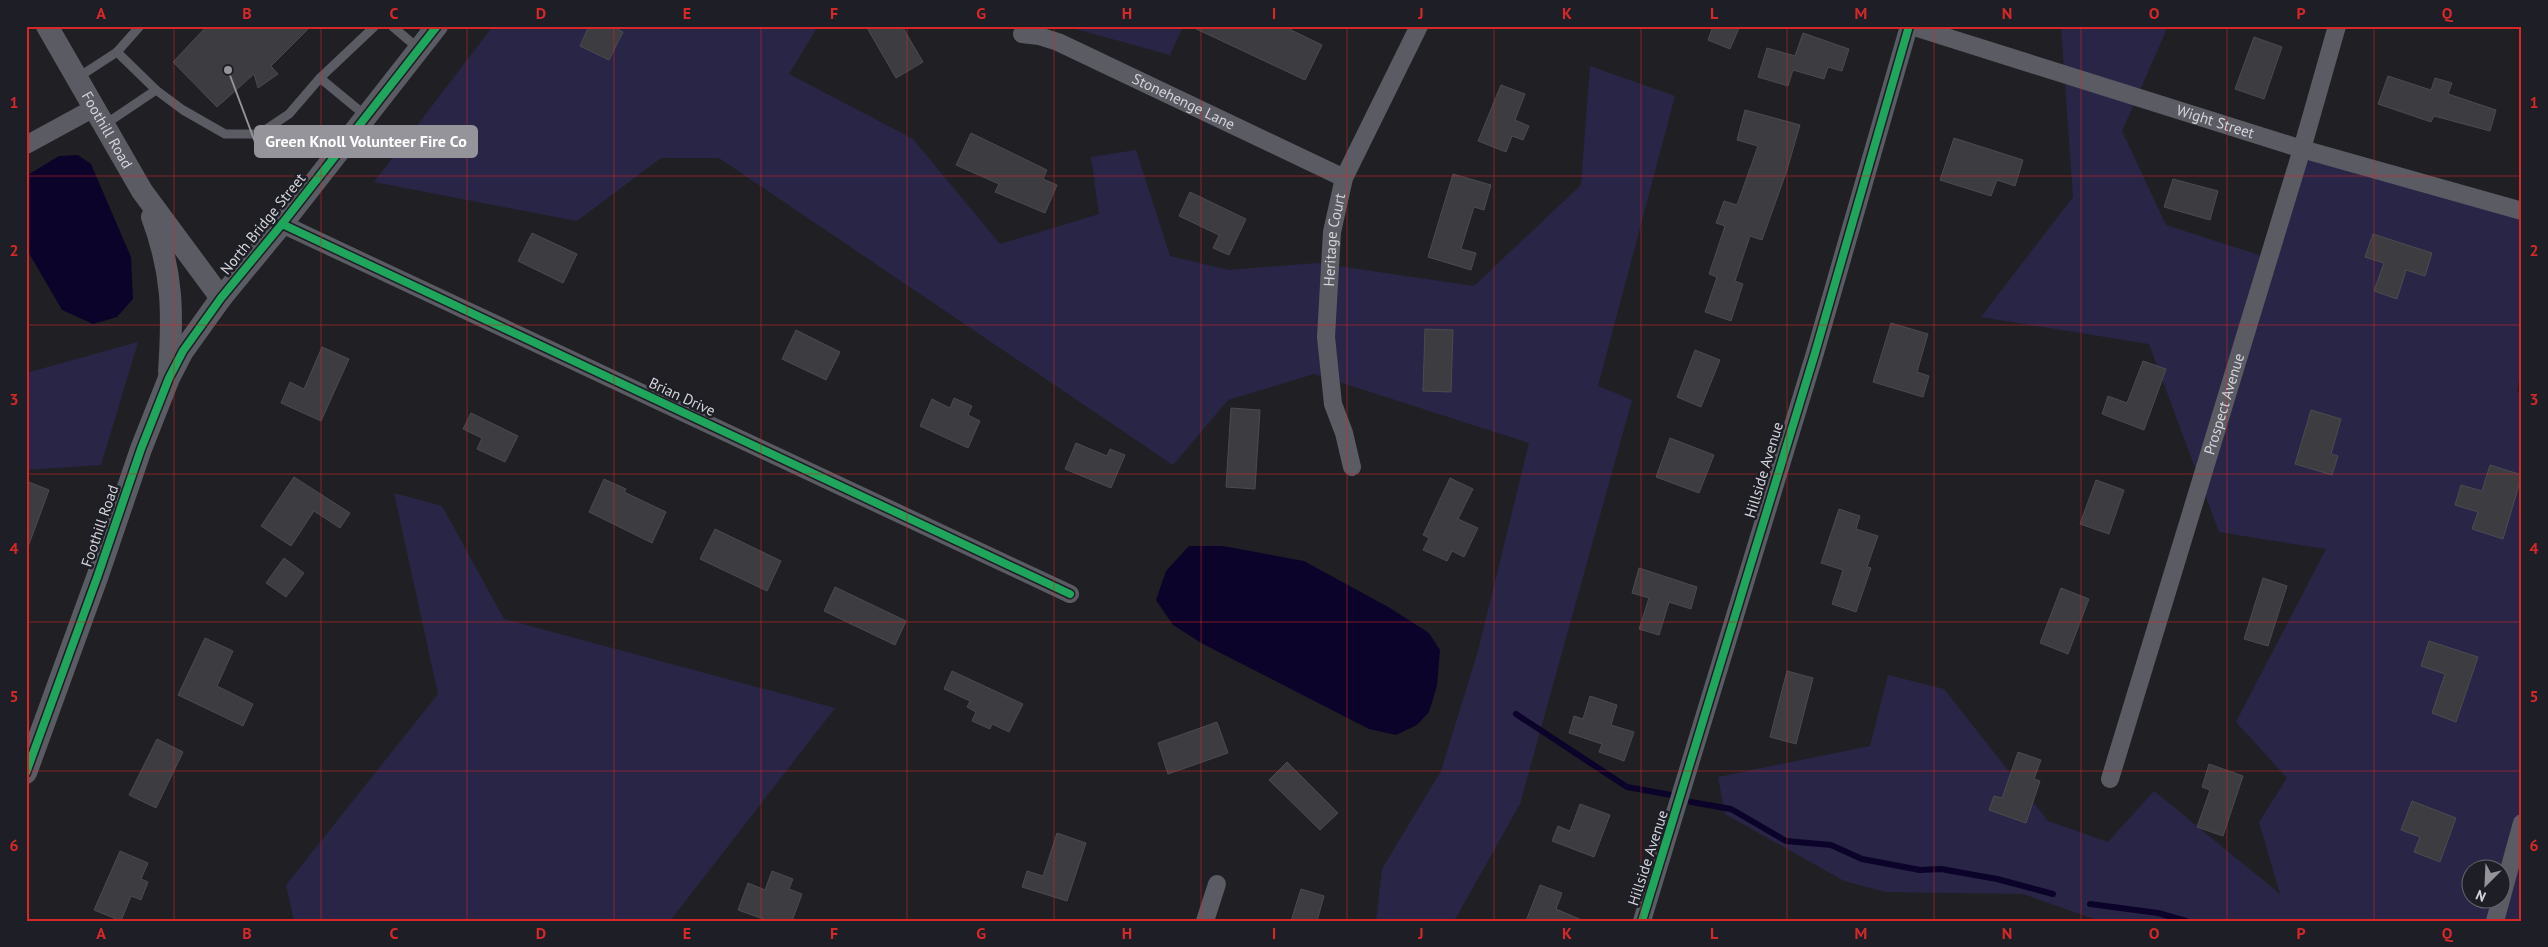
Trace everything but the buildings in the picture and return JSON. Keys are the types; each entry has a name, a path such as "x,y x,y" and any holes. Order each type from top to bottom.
{"street":[{"name":"Foothill Road","path":"26,774 141,449 169,378 183,351 221,298 142,191 47,26"},
{"name":"North Bridge Street","path":"221,298 282,224 437,26"},
{"name":"Heritage Court","path":"1352,468 1344,433 1333,404 1326,337 1332,232 1344,178 1419,26"},
{"name":"Wight Street","path":"1910,26 2302,149 2522,211"},
{"name":"Hillside Avenue","path":"1642,921 1815,353 1910,26"},
{"name":"Prospect Avenue","path":"2110,780 2302,149 2337,26"},
{"name":"Stonehenge Lane","path":"1022,34 1039,36 1058,42 1344,178"},
{"path":"26,145 99,116"},
{"path":"142,191 161,241 169,272 172,304 169,378"},
{"name":"Brian Drive","path":"282,224 1070,594"},
{"path":"2494,921 2522,823"},
{"path":"1205,921 1216,884"}],"lane":[{"path":"77,78 117,52 140,26"},
{"path":"117,52 156,90 183,110 225,134 259,134 289,114 320,78 375,26"},
{"path":"392,26 419,49"},
{"path":"320,78 366,116"},
{"path":"99,116 156,90"}],"shaded area":[{"path":"493,26 818,26 789,74 913,139 1000,244 1099,214 1091,157 1136,150 1170,256 1229,270 1317,263 1474,286 1581,185 1590,66 1675,96 1598,386 1632,400 1520,804 1454,921 1376,921 1382,869 1441,771 1478,651 1529,443 1314,374 1228,400 1173,465 719,158 661,158 577,221 374,182"},
{"path":"1065,26 1183,26 1170,55"},
{"path":"2061,26 2168,26 2122,131 2166,225 2265,257 2298,141 2522,214 2522,359 2517,392 2522,393 2522,921 2100,921 2023,894 1886,892 1844,881 1725,814 1718,777 1870,746 1888,675 1944,689 2048,821 2108,842 2154,791 2280,894 2259,822 2287,778 2236,722 2326,549 2219,532 2149,344 1981,317 2073,197"},
{"path":"78,155 91,164 131,257 133,299 117,317 93,324 62,310 26,248 26,176 59,156"},
{"path":"138,342 101,465 26,470 26,373"},
{"path":"394,493 442,506 504,619 835,708 670,921 294,921 286,885 438,694"},
{"path":"1189,546 1223,546 1304,561 1390,608 1429,633 1440,650 1437,686 1429,712 1417,725 1396,735 1369,729 1203,644 1173,625 1156,600 1166,571"}],"waterway":[{"path":"1516,714 1627,787 1671,795"},
{"path":"1691,802 1731,809 1786,841 1831,845 1862,859 1920,870 1941,869 1997,879 2053,894"},
{"path":"2090,904 2158,913 2186,921"}],"cycle path":[{"path":"26,773 98,575 141,449 169,378 183,351 221,298 282,224 437,26"},
{"path":"1642,921 1815,353 1909,26"},
{"path":"282,224 1070,594"}],"place":[{"name":"Green Knoll Volunteer Fire Co","path":"228,70"}]}
